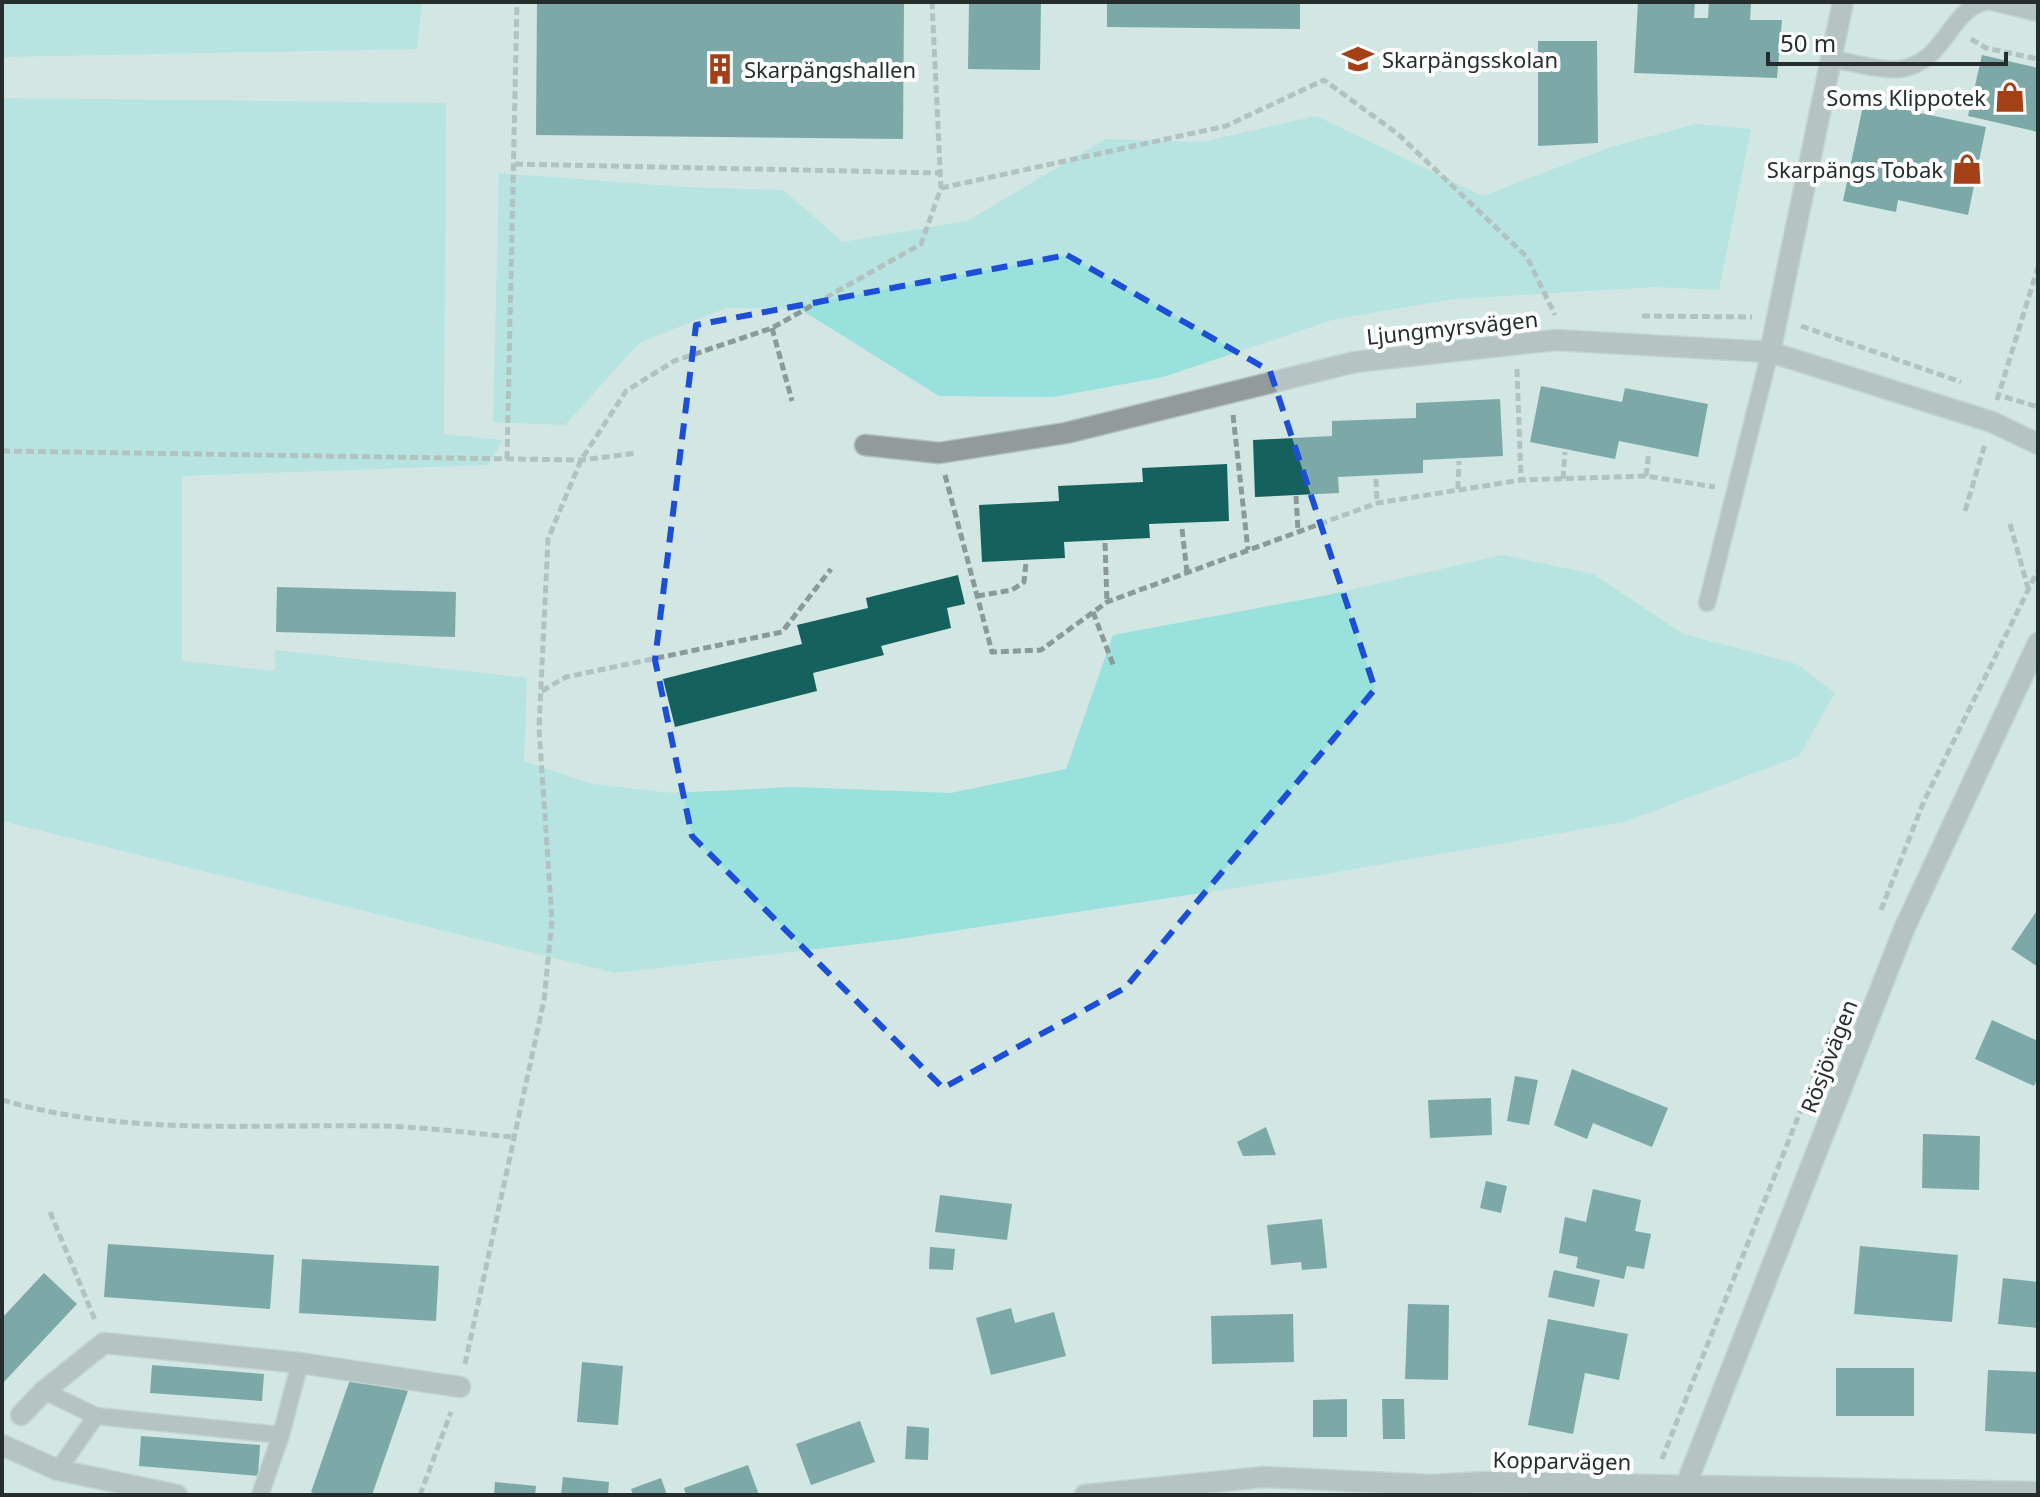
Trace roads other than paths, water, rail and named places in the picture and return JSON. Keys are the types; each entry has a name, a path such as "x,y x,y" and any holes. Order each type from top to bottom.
{"street":[{"path":"1770,352 1843,2"},
{"name":"Ljungmyrsvägen","path":"865,445 939,453 1066,433 1355,362 1556,340 1770,352 1992,422 2038,444"},
{"name":"Rösjövägen","path":"1683,1491 1904,929 2038,643"},
{"path":"21,1415 44,1391 104,1343 300,1363 460,1387"},
{"path":"2,1445 58,1470 177,1495"},
{"name":"Kopparvägen","path":"1085,1495 1264,1486 1484,1482 1683,1491 2038,1492"}],"lane":[{"path":"1831,59 1899,69 1913,65 1944,44 1971,5 1985,2"},
{"path":"1992,2 2038,13"},
{"path":"1707,603 1770,352"},
{"path":"260,1495 281,1435 300,1363"},
{"path":"44,1391 96,1416 281,1435"},
{"path":"58,1470 96,1416"}],"place":[{"name":"Skarpängsskolan","path":"1358,59"},
{"name":"Skarpängshallen","path":"720,69"},
{"name":"Soms Klippotek","path":"2010,97"},
{"name":"Skarpängs Tobak","path":"1967,169"}]}
